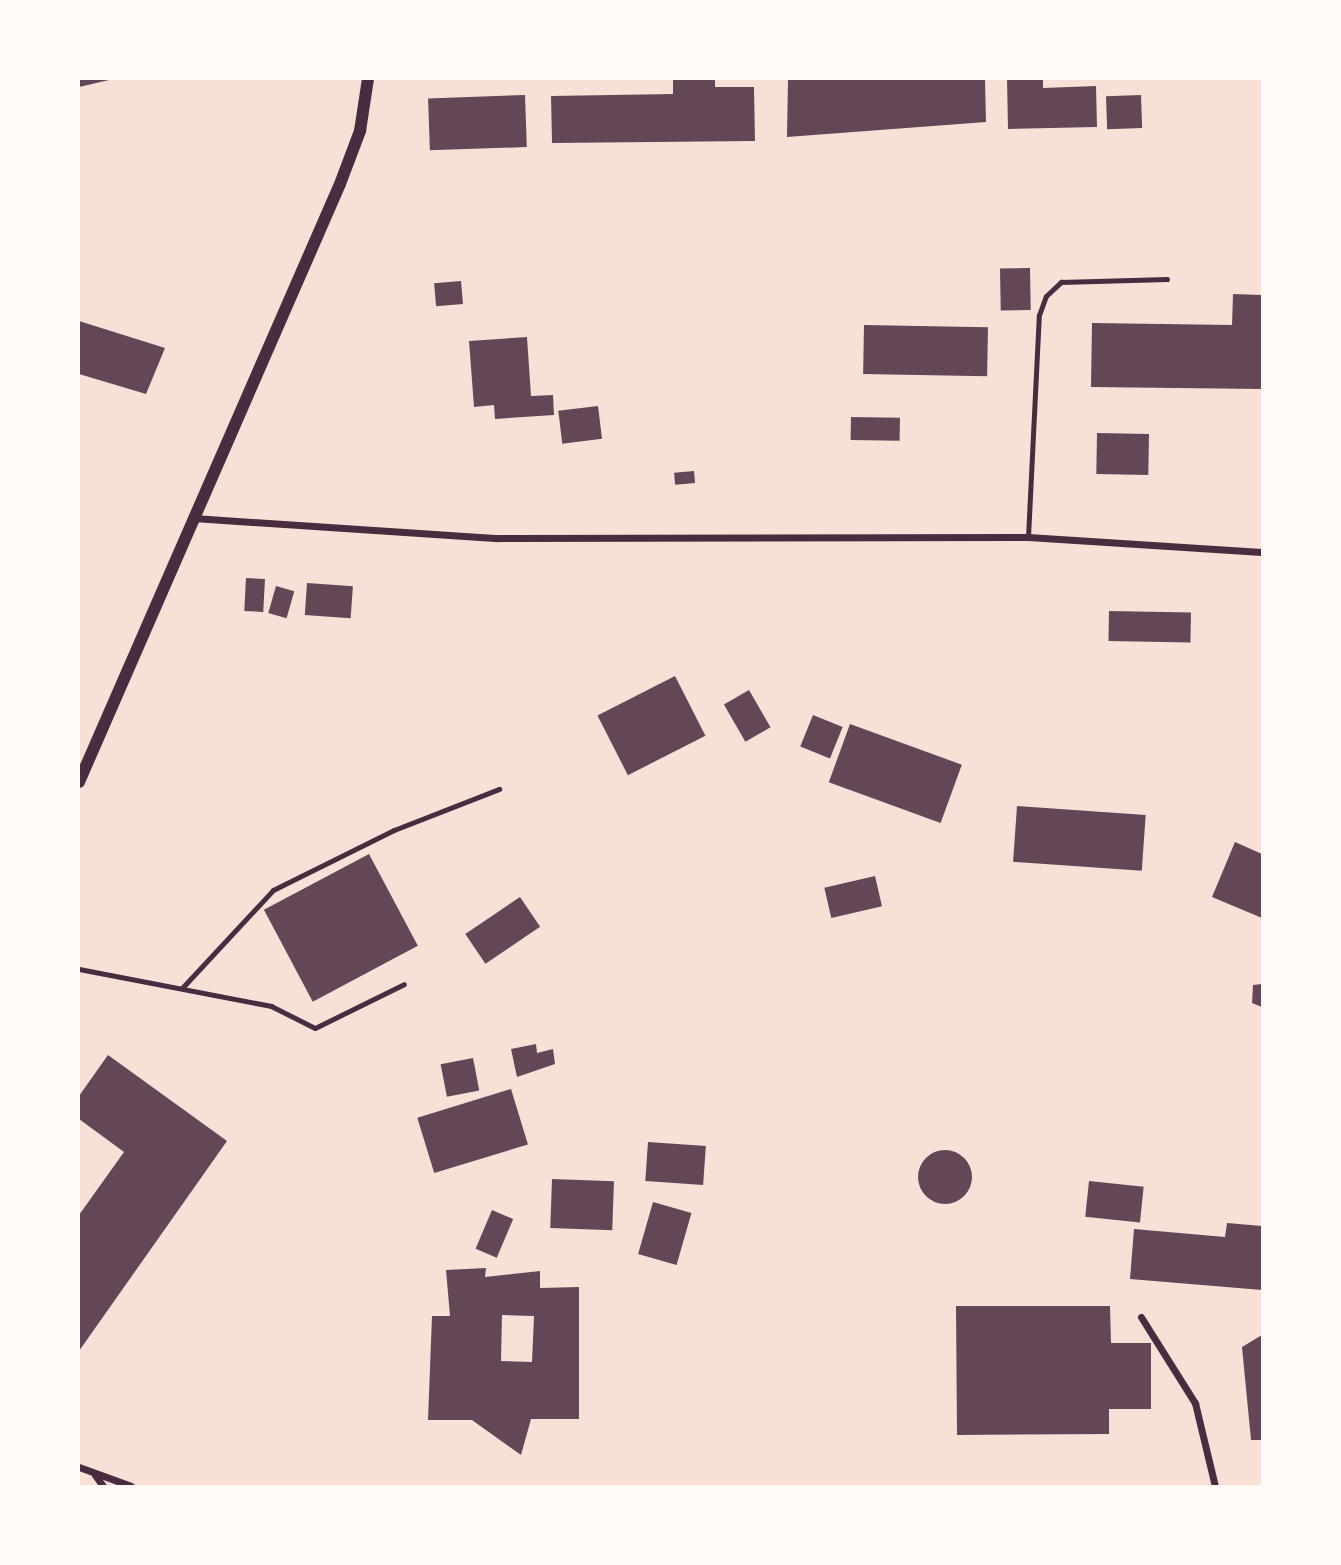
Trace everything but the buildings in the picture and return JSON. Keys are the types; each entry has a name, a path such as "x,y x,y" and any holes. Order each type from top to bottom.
{"street":[{"path":"79,782 340,184 360,131 368,79"},
{"path":"193,518 498,538 1028,537 1262,551"},
{"path":"1141,1317 1195,1403 1215,1486"},
{"path":"79,1467 131,1486"},
{"path":"94,1474 103,1486"}],"lane":[{"path":"1028,537 1040,315 1046,296 1061,282 1167,279"},
{"path":"182,988 273,890 394,830 499,789"},
{"path":"79,968 271,1006 315,1028 404,984"}]}
